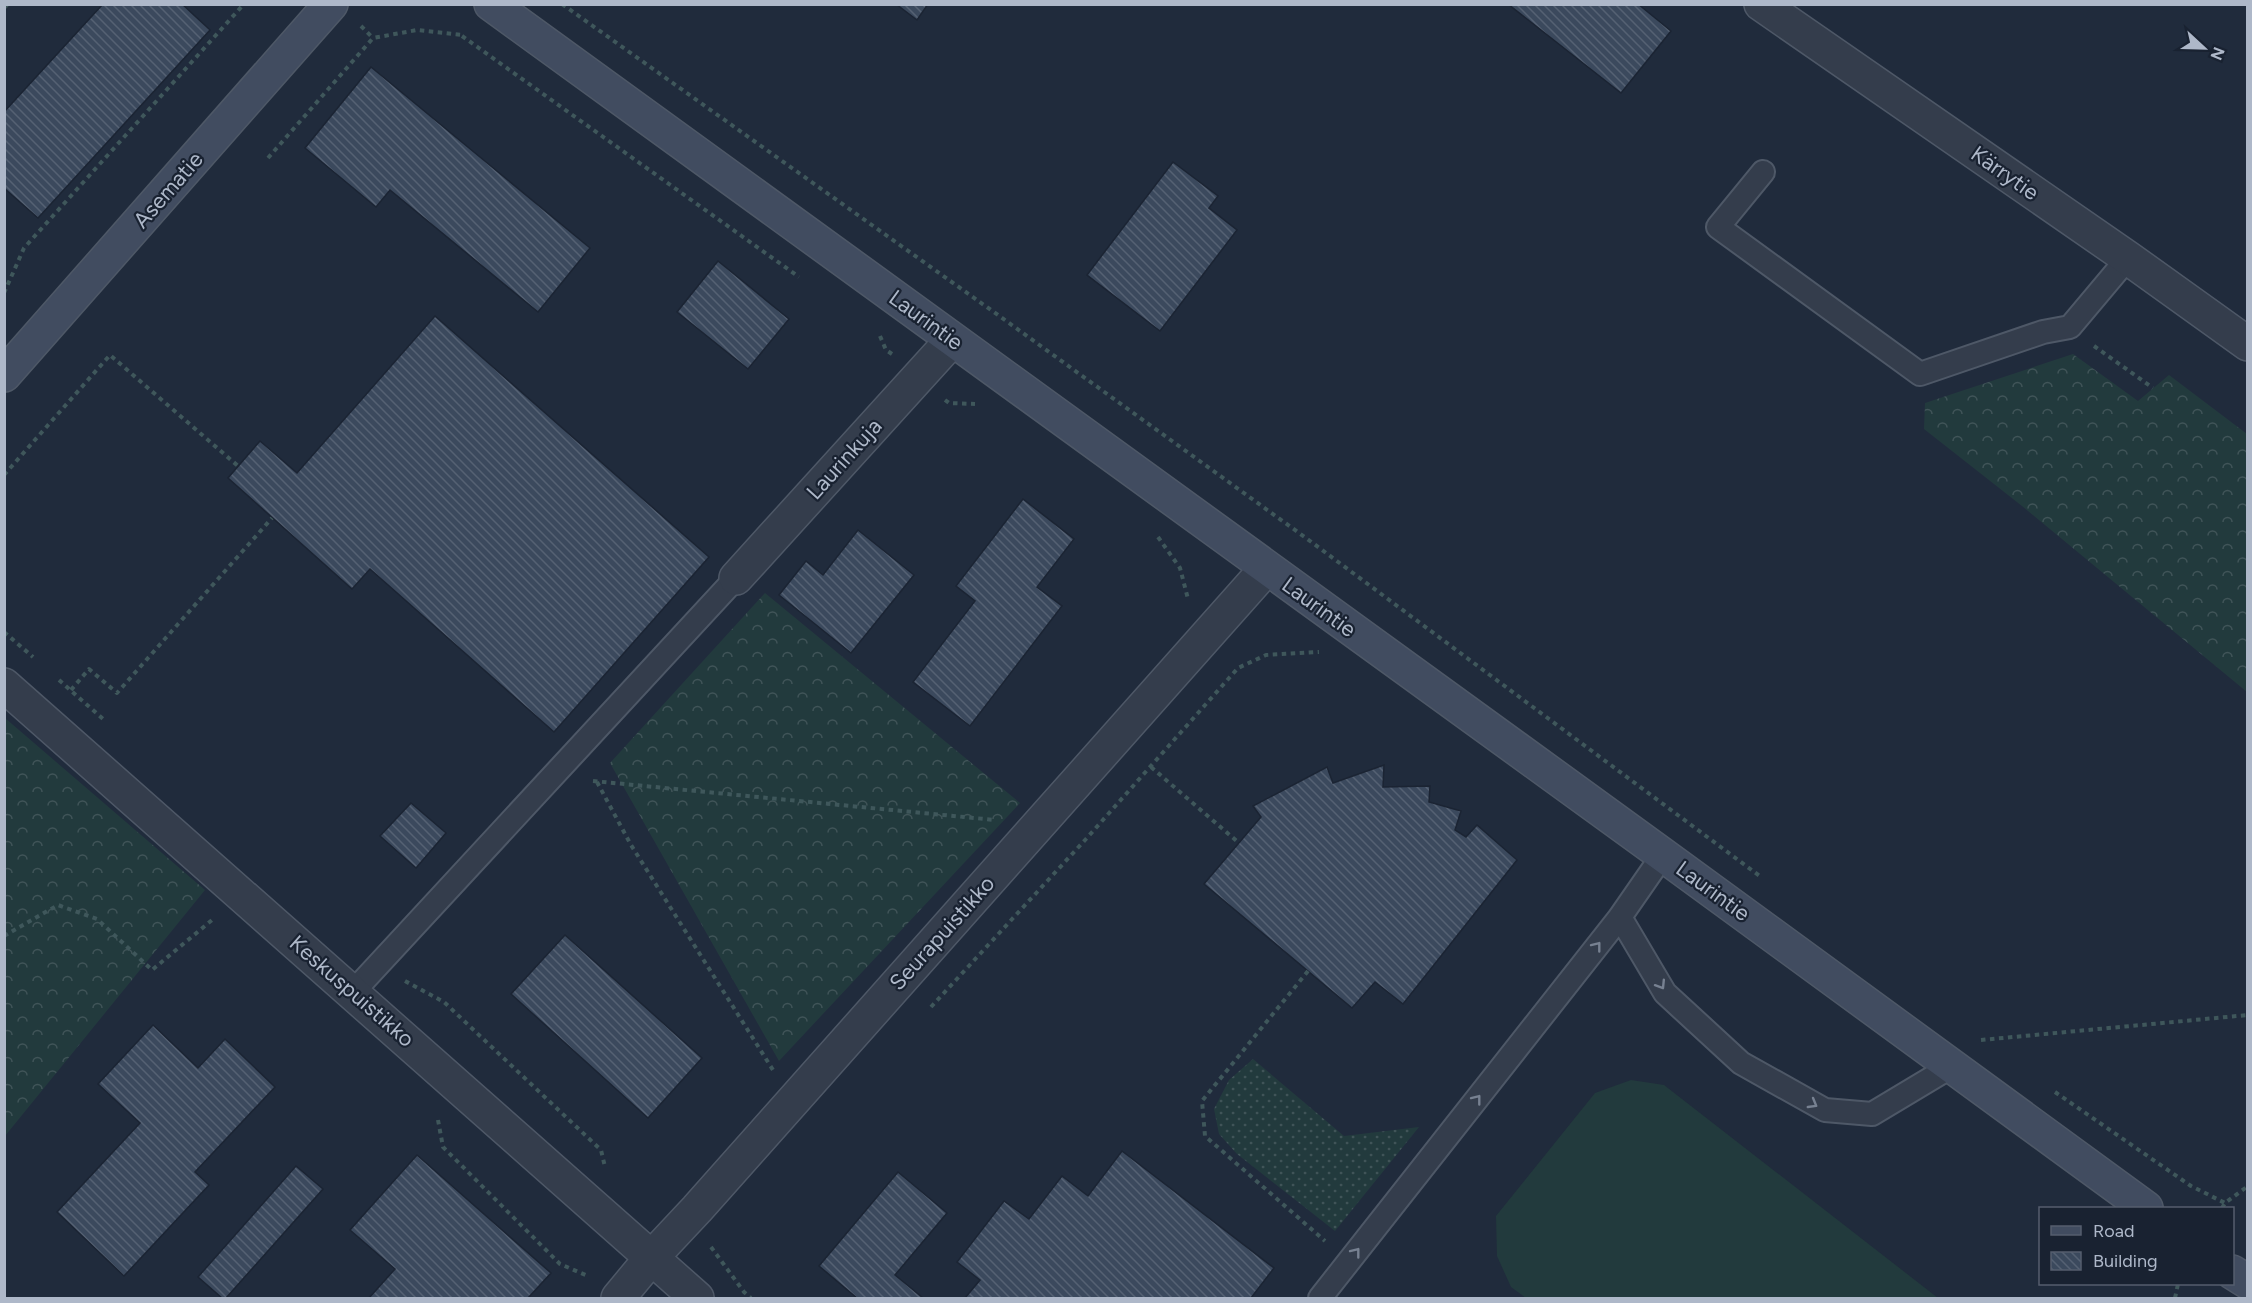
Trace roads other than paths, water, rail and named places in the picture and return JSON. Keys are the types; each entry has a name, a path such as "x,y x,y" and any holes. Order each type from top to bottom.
{"street":[{"name":"Asematie","path":"4,375 331,4"},
{"name":"Laurintie","path":"491,4 1266,569 1663,855 2143,1207"},
{"name":"Kärrytie","path":"1761,4 2128,258 2247,344"},
{"name":"Laurinkuja","path":"736,578 952,340"},
{"name":"Seurapuistikko","path":"618,1299 652,1257 1266,569"},
{"name":"Keskuspuistikko","path":"4,685 694,1296"},
{"path":"2234,1273 2247,1282"}],"lane":[{"path":"1763,172 1718,227 1920,374 2043,332 2070,327 2128,258"},
{"path":"353,992 736,578"},
{"path":"1320,1299 1620,917 1663,855"},
{"path":"1620,917 1665,993 1742,1063 1825,1110 1872,1114 1952,1066"}]}
